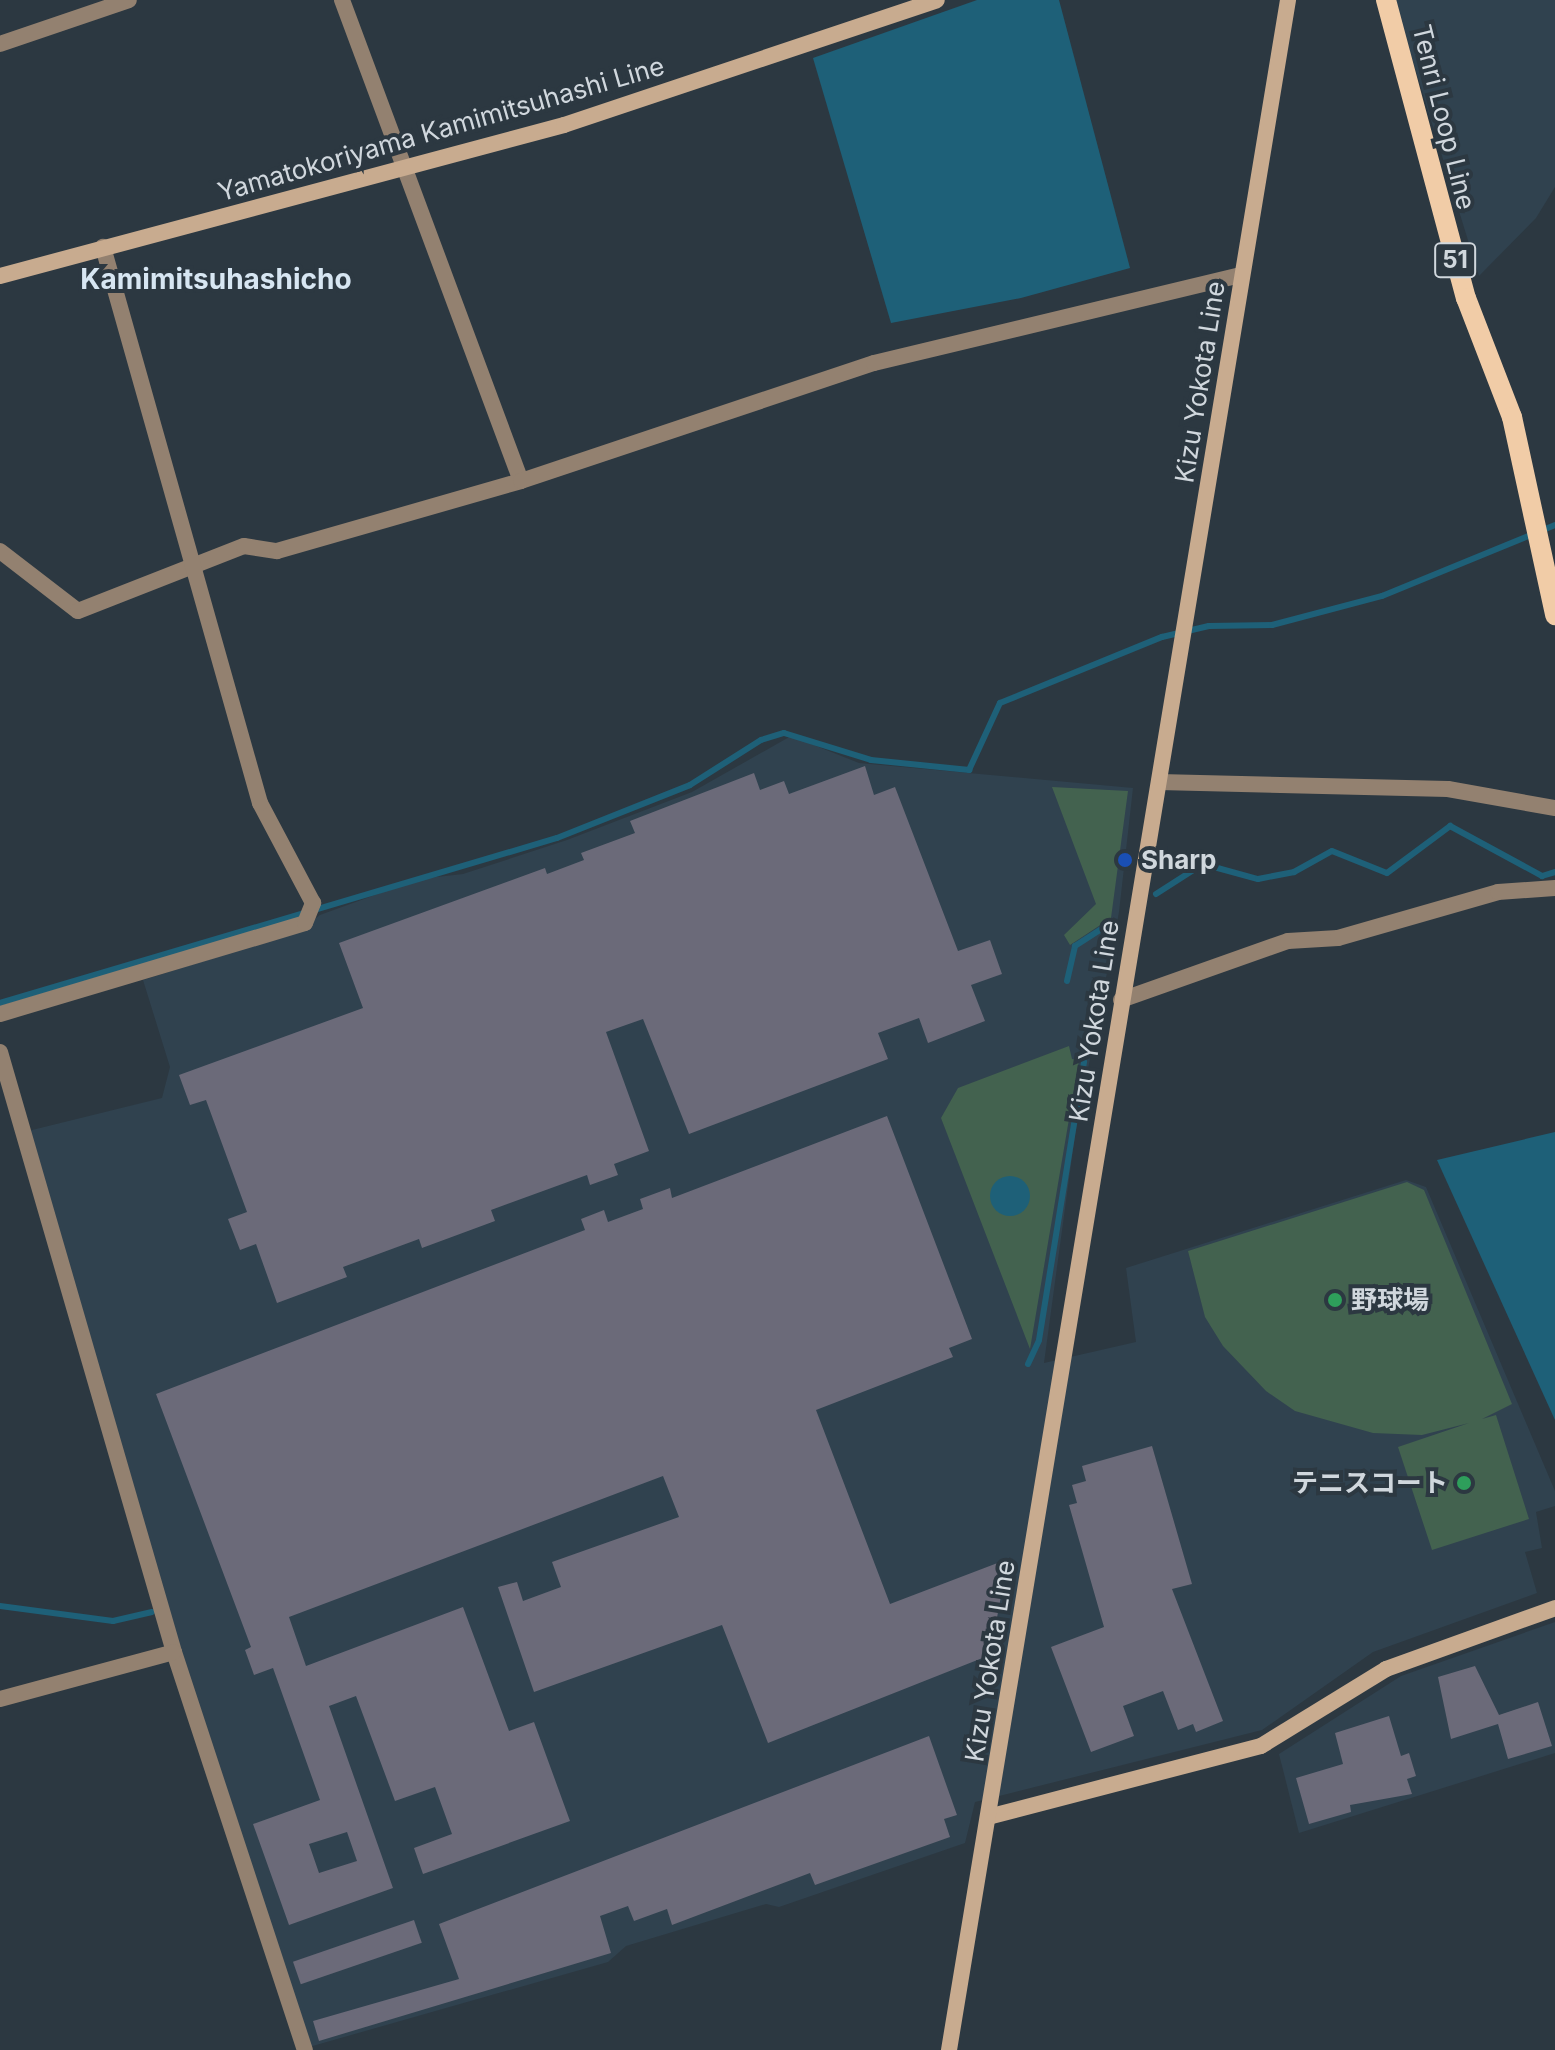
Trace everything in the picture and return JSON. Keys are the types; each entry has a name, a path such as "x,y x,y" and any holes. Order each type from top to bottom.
{"main road":[{"name":"Yamatokoriyama Kamimitsuhashi Line","path":"0,276 564,125 937,0"},
{"name":"Kizu Yokota Line","path":"949,2050 1288,0"},
{"name":"Tenri Loop Line","path":"1386,0 1466,298 1512,417 1555,615"},
{"path":"988,1817 1261,1746 1386,1669 1555,1608"}],"street":[{"path":"0,44 129,0"},
{"path":"342,0 521,481"},
{"path":"0,1014 305,923 313,903 260,803 195,563 103,247"},
{"path":"0,551 78,611 244,546 277,551 521,481 874,363 1241,275"},
{"path":"1159,782 1448,789 1555,808"},
{"path":"1121,1000 1288,941 1338,938 1498,892 1555,888"},
{"path":"0,1052 174,1652 305,2050"},
{"path":"0,1699 174,1652"}],"shaded area":[{"path":"1394,0 1555,0 1555,187 1536,218 1479,276"},
{"path":"791,736 859,763 1133,788 1119,912 1075,1135 1044,1363 1136,1342 1126,1268 1406,1180 1426,1187 1555,1491 1555,1506 1536,1512 1542,1548 1525,1552 1537,1593 1373,1652 1262,1730 975,1802 965,1843 779,1907 766,1904 626,1946 608,1962 309,2047 198,1710 28,1131 162,1098 170,1067 143,980 298,932 320,915 419,879 463,874 567,840 692,792"},
{"path":"1555,1622 1555,1753 1299,1833 1279,1754 1401,1676"}],"green space":[{"path":"1052,787 1128,791 1111,918 1070,945 1064,935 1096,904"},
{"path":"1069,1046 1072,1059 1079,1060 1030,1349 941,1118 958,1088"},
{"name":"野球場","path":"1407,1182 1424,1190 1512,1404 1482,1419 1496,1415 1529,1519 1432,1550 1398,1447 1469,1423 1422,1435 1373,1433 1295,1411 1266,1391 1223,1346 1205,1317 1188,1251"}],"water":[{"path":"977,0 1059,0 1130,268 1021,298 891,323 813,58"},
{"path":"1555,1132 1555,1420 1437,1160"},
{"path":"1010,1176 1024,1182 1030,1196 1024,1210 1010,1216 996,1210 990,1196 996,1182"}],"building":[{"path":"865,766 874,795 895,787 958,951 990,940 1002,974 971,985 985,1021 928,1043 919,1018 878,1033 888,1059 689,1134 643,1019 606,1032 649,1151 614,1164 618,1175 590,1185 587,1175 491,1210 495,1221 422,1248 419,1239 343,1267 347,1277 277,1303 256,1244 240,1250 228,1219 247,1212 206,1100 190,1105 179,1075 363,1008 339,943 545,868 547,874 584,860 581,853 635,833 630,821 754,773 760,790 784,781 789,794"},
{"path":"887,1116 972,1339 949,1348 953,1357 816,1410 890,1604 1008,1559 990,1655 768,1743 722,1625 534,1692 498,1587 517,1582 523,1601 561,1587 552,1562 679,1517 663,1476 289,1617 306,1666 463,1607 509,1731 534,1722 570,1821 423,1874 414,1848 452,1834 435,1787 395,1801 356,1696 329,1706 393,1888 289,1925 253,1824 320,1800 273,1668 254,1675 245,1650 251,1647 156,1394 585,1230 581,1219 604,1210 608,1222 643,1209 640,1199 670,1188 672,1198","holes":["347,1832 357,1861 319,1873 309,1844"]},
{"path":"1152,1446 1192,1584 1172,1589 1223,1721 1196,1732 1193,1724 1178,1730 1163,1691 1123,1706 1134,1736 1091,1752 1051,1647 1104,1627 1069,1505 1077,1503 1072,1485 1086,1481 1082,1466"},
{"path":"1475,1666 1499,1715 1538,1702 1552,1746 1508,1759 1498,1724 1451,1739 1438,1677"},
{"path":"1389,1716 1401,1756 1409,1753 1416,1776 1407,1779 1412,1794 1350,1805 1351,1812 1309,1824 1296,1778 1343,1764 1335,1733"},
{"path":"929,1736 957,1815 944,1819 950,1837 815,1885 810,1873 672,1925 667,1909 634,1921 628,1906 600,1916 611,1953 319,2041 313,2021 459,1979 439,1924"},
{"path":"414,1920 422,1943 301,1984 293,1962"}],"waterway":[{"path":"0,1003 557,838 690,785 761,740 784,733 871,760 969,770 1000,703 1162,637 1209,626 1272,625 1382,596 1555,525"},
{"path":"1156,894 1203,864 1258,879 1294,872 1332,851 1387,873 1450,826 1542,876 1555,872"},
{"path":"1067,981 1075,946 1100,930"},
{"path":"1028,1364 1039,1340 1084,1062"},
{"path":"0,1606 113,1621 152,1612"}],"place":[{"name":"Sharp","path":"1125,860"},
{"name":"野球場","path":"1335,1300"},
{"name":"テニスコート","path":"1464,1483"}],"district":[{"name":"Kamimitsuhashicho","path":"216,279"}]}
